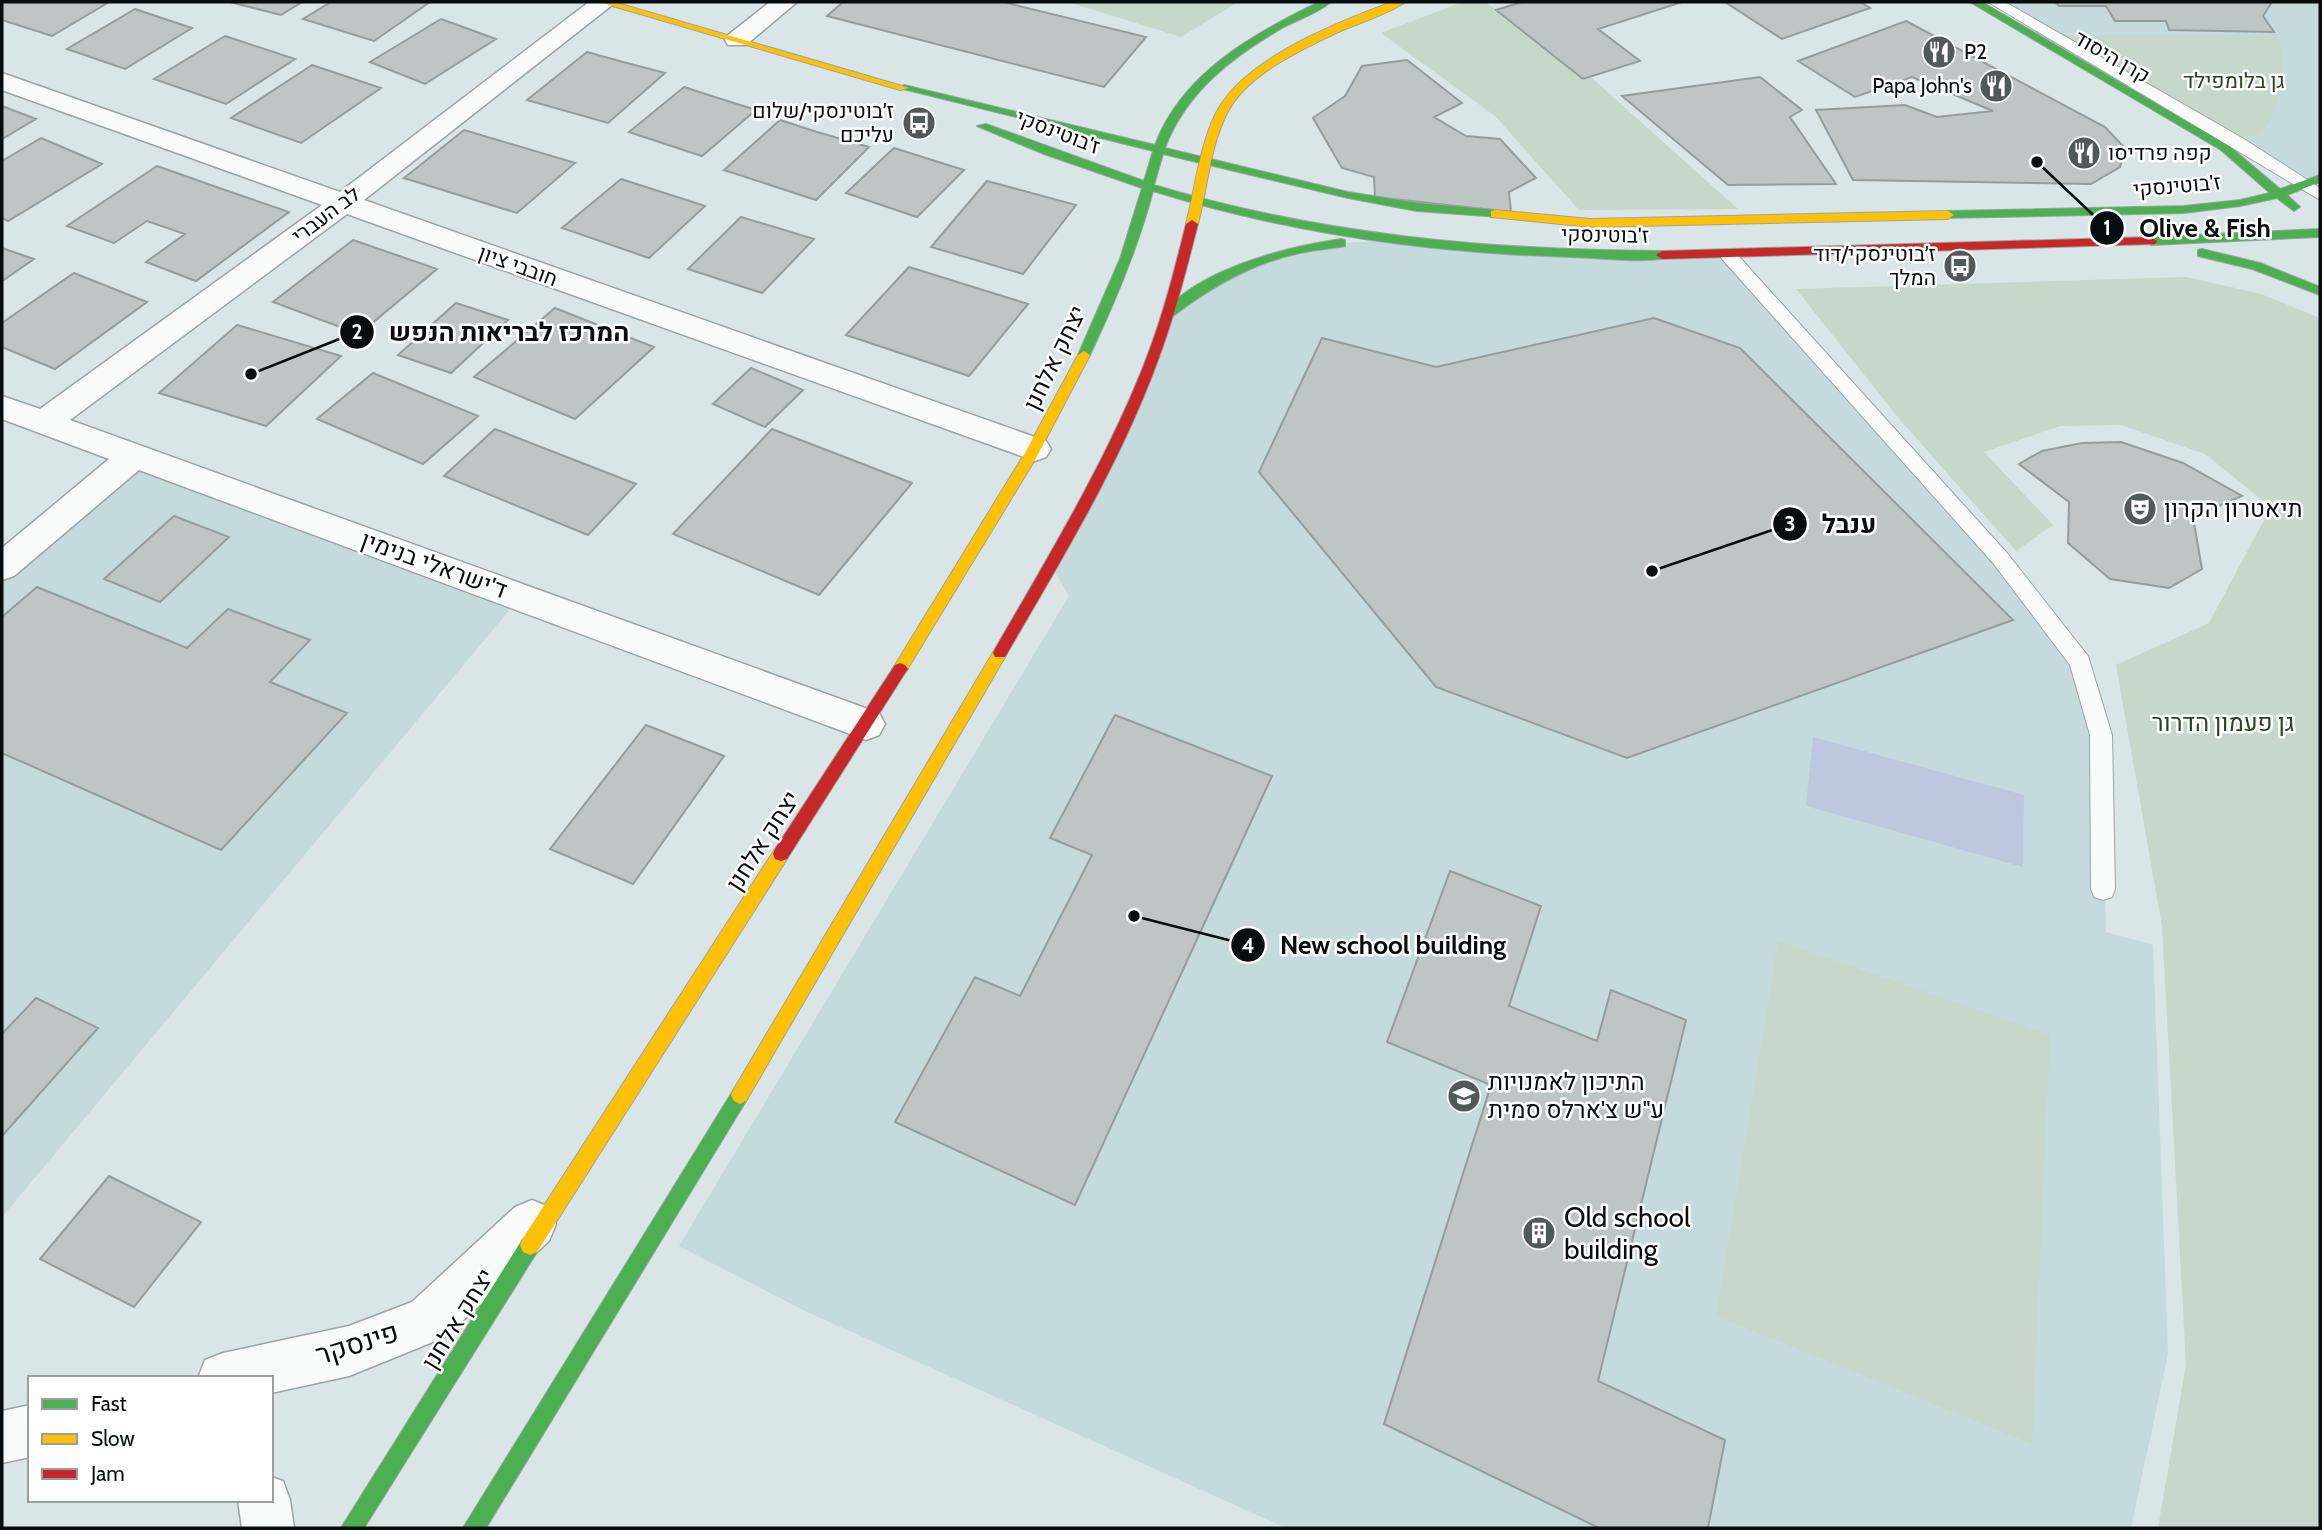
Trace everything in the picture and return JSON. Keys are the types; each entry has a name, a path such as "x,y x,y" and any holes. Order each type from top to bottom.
{"street":[{"name":"ז'בוטינסקי","path":"604,2 914,91 1065,125 1207,163 1417,207 1590,223 2151,211 2223,205 2280,193 2313,181"},
{"name":"לב העברי","path":"43,423 343,203 604,2"},
{"path":"737,40 785,2"},
{"path":"1153,114 1193,93 1240,51 1272,29 1326,2"},
{"path":"474,1528 736,1102 1051,565 1107,460 1143,383 1170,313 1222,113 1250,82 1309,43 1400,2"},
{"name":"קרן היסוד","path":"1975,2 2225,148 2318,221"},
{"name":"חובבי ציון","path":"2,81 1035,449"},
{"name":"ז'בוטינסקי","path":"914,91 981,126 1149,188 1249,214 1393,240 1537,255 1728,255 2131,242 2318,221"},
{"name":"יצחק אלחנן","path":"352,1528 565,1190 866,724 1035,449 1081,363 1112,293 1149,188 1158,151 1172,120 1193,93"},
{"path":"1065,125 1120,123"},
{"path":"1170,313 1203,284 1237,265 1291,250 1393,240"},
{"path":"2131,242 2237,261 2320,290"},
{"name":"ד'ישראלי בנימין","path":"2,407 866,724"},
{"path":"2,567 134,456"},
{"name":"פינסקר","path":"232,1376 349,1351 428,1320 500,1256 565,1190"},
{"path":"2,1437 28,1431"},
{"path":"264,1502 268,1528"}],"lane":[{"path":"1995,2 2313,181 2318,221"},
{"path":"1728,255 2000,558 2080,662 2101,735 2103,889"}],"shaded area":[{"path":"1995,2 2320,2 2320,178 2306,185 2238,142"},
{"name":"התיכון לאמנויות ע\"ש צ'ארלס סמית","path":"1393,240 1728,255 2080,662 2101,735 2106,932 2153,945 2168,1354 2131,1528 1286,1528 805,1311 679,1246 1069,596 1051,565 1169,313 1203,284 1328,244"},
{"path":"134,466 511,608 2,1217 2,580"}],"green space":[{"path":"1068,2 1238,2 1181,37"},
{"path":"1463,2 1485,2 1584,71 1738,209 1579,210 1495,116 1381,33"},
{"name":"גן בלומפילד","path":"2064,35 2277,35 2281,47 2283,74 2274,113 2260,135 2239,137"},
{"name":"גן פעמון הדרור","path":"2187,277 2261,294 2320,318 2320,1528 2158,1528 2186,1364 2162,926 2116,665 2209,623 2271,507 2205,454 2121,425 2060,426 1984,452 2053,525 2016,551 1901,421 1796,289"},
{"path":"1778,941 2050,1035 2032,1444 1716,1316"}],"water":[{"path":"1813,737 2024,795 2023,867 1806,806"}],"building":[{"path":"2,2 109,2 52,36 2,20"},
{"path":"230,2 302,2 281,15"},
{"path":"331,2 430,2 374,41 303,19"},
{"path":"843,2 1003,2 1146,37 1104,87 827,16"},
{"path":"1522,2 1679,3 1598,29 1640,61 1583,79 1496,10"},
{"path":"1725,2 1860,2 1870,8 1782,39"},
{"path":"2055,2 2272,2 2263,16 2274,32 2169,30 2166,21 2115,21 2106,6 2059,6"},
{"path":"135,9 192,28 125,69 67,49"},
{"path":"441,19 496,39 425,84 370,62"},
{"path":"1906,21 2105,127 2125,148 2120,167 2091,184 1853,180 1816,110 1905,105 1937,117 1993,111 1912,77 1855,97 1798,61"},
{"path":"225,36 295,59 226,104 154,79"},
{"path":"587,52 665,73 608,123 527,100"},
{"path":"1407,60 1462,103 1434,117 1466,136 1500,139 1536,178 1509,192 1511,212 1375,197 1374,177 1342,168 1313,118 1345,96 1362,66"},
{"path":"312,65 381,88 301,143 231,118"},
{"path":"1760,77 1802,110 1790,117 1836,184 1728,185 1622,96"},
{"path":"684,87 756,110 702,156 629,132"},
{"path":"2,106 36,119 2,139"},
{"path":"780,120 869,147 816,200 724,170"},
{"path":"464,130 575,163 517,213 404,178"},
{"path":"41,138 102,164 8,221 2,218 2,161"},
{"path":"894,148 964,170 917,217 846,193"},
{"path":"157,166 289,212 196,281 146,262 185,234 147,221 114,243 67,226"},
{"path":"621,179 705,206 649,258 562,228"},
{"path":"987,181 1076,205 1023,274 931,247"},
{"path":"741,217 814,239 762,293 688,269"},
{"path":"353,240 437,269 359,334 273,302"},
{"path":"2,248 34,259 2,281"},
{"path":"909,267 1028,304 969,376 846,335"},
{"path":"74,273 147,302 55,369 2,347 2,323"},
{"path":"456,303 508,320 451,373 398,355"},
{"path":"555,308 654,347 575,419 474,377"},
{"path":"1654,318 1740,348 2013,620 1627,758 1436,687 1259,472 1322,338 1436,367"},
{"path":"237,325 341,356 266,426 159,393"},
{"path":"751,368 803,390 765,427 713,404"},
{"path":"373,373 478,416 423,464 317,419"},
{"path":"495,429 636,484 588,535 444,476"},
{"path":"772,429 912,483 819,595 673,534"},
{"name":"תיאטרון הקרון","path":"2121,442 2183,463 2242,496 2193,517 2202,569 2169,588 2110,579 2068,543 2069,502 2019,464 2042,451 2082,443"},
{"path":"174,516 229,537 160,602 104,579"},
{"path":"37,587 187,648 228,609 310,640 270,682 347,713 221,850 2,753 2,617"},
{"path":"1115,715 1272,776 1075,1205 895,1122 975,977 1020,996 1092,855 1050,838"},
{"path":"646,725 724,756 633,884 550,849"},
{"name":"Old school building","path":"1450,871 1541,906 1509,1006 1597,1041 1611,990 1686,1020 1598,1381 1725,1440 1708,1528 1599,1528 1384,1424 1491,1085 1387,1042"},
{"path":"36,998 98,1028 2,1136 2,1034"},
{"path":"109,1176 201,1222 134,1307 40,1259"}],"traffic: fast":[{"path":"1084,355 1132,243 1163,137 1183,104 1199,84 1218,67 1259,37 1326,2"},
{"path":"1975,2 2225,148 2294,207"},
{"path":"904,88 1348,195 1417,207 1495,214"},
{"path":"982,126 1148,186 1216,206 1301,225 1454,246 1558,253 1662,255"},
{"path":"1948,215 2184,210 2267,197 2320,178"},
{"path":"2151,241 2320,233"},
{"path":"1169,313 1209,285 1250,264 1293,251 1341,243"},
{"path":"2202,253 2256,266 2320,291"},
{"path":"474,1528 740,1095"},
{"path":"352,1528 530,1245"}],"traffic: slow":[{"path":"604,2 904,88"},
{"path":"1192,224 1216,126 1233,96 1274,62 1300,47 1400,2"},
{"path":"1495,214 1590,223 1948,215"},
{"path":"900,669 1031,455 1084,355"},
{"path":"740,1095 1000,653"},
{"path":"530,1245 781,854"}],"traffic: jam":[{"path":"1000,653 1076,520 1128,418 1158,344 1192,224"},
{"path":"1662,255 2151,241"},
{"path":"781,854 900,669"}],"place":[{"name":"P2","path":"1939,52"},
{"name":"Papa John's","path":"1996,86"},
{"name":"ז׳בוטינסקי/שלום עליכם","path":"919,123"},
{"name":"קפה פרדיסו","path":"2084,153"},
{"name":"Olive & Fish","path":"2037,162"},
{"name":"ז׳בוטינסקי/דוד המלך","path":"1960,266"},
{"name":"המרכז לבריאות הנפש","path":"251,374"},
{"name":"תיאטרון הקרון","path":"2140,509"},
{"name":"ענבל","path":"1652,571"},
{"name":"New school building","path":"1134,916"},
{"name":"התיכון לאמנויות ע\"ש צ'ארלס סמית","path":"1464,1096"},
{"name":"Old school building","path":"1539,1233"}]}
